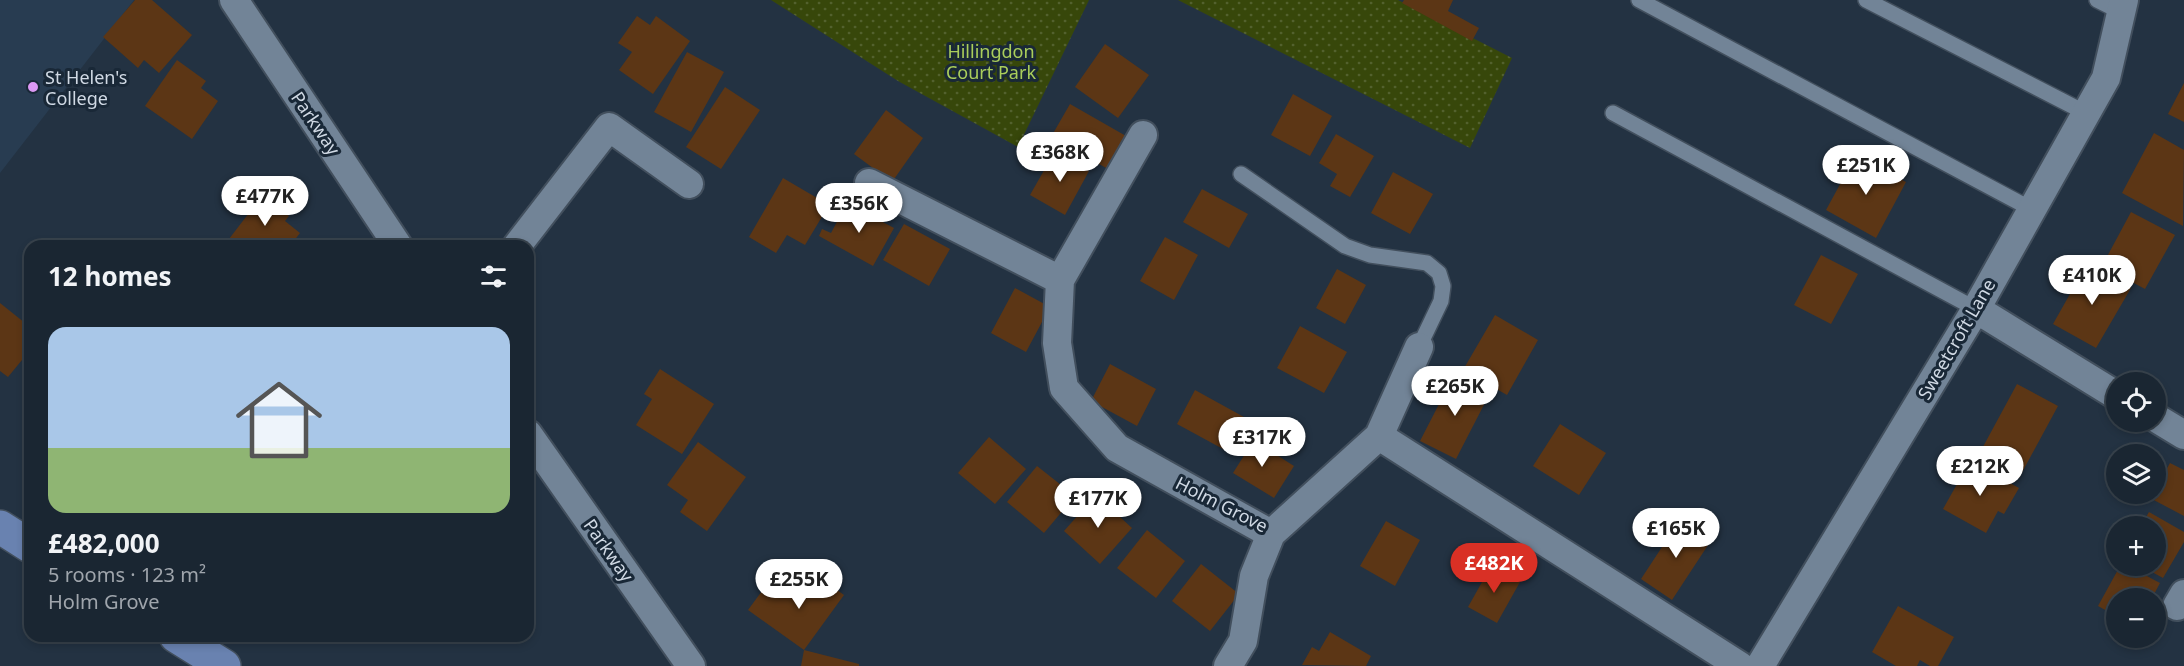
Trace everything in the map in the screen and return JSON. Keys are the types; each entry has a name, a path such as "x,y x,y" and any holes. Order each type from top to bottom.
{"main road":[{"path":"0,528 24,542"},
{"path":"186,642 225,666"}],"street":[{"name":"Parkway","path":"234,0 394,240"},
{"name":"Sweetcroft Lane","path":"1760,666 1976,309 2106,78 2114,4"},
{"path":"522,240 609,127 689,184"},
{"name":"Holm Grove","path":"1143,135 1060,280 1057,343 1064,388 1117,448 1270,534 1379,436 1419,347"},
{"path":"869,183 1060,280"},
{"path":"1976,309 2106,388"},
{"path":"2166,424 2184,435"},
{"path":"1379,436 1740,666"},
{"name":"Parkway","path":"534,443 691,666"},
{"path":"1228,666 1243,640 1254,576 1270,534"}],"lane":[{"path":"1639,0 2031,209"},
{"path":"1866,0 2086,113"},
{"path":"1613,113 1976,309"},
{"path":"1241,174 1345,246 1370,255 1427,263 1439,273 1443,286 1441,301 1419,347"}],"shaded area":[{"name":"St Helen's College","path":"0,0 134,0 0,173"}],"green space":[{"name":"Hillingdon Court Park","path":"771,0 1089,0 1018,147 898,81"},
{"path":"1178,0 1398,0 1512,58 1470,148"}],"building":[{"path":"135,0 152,0 192,35 159,73 144,60 138,68 103,37"},
{"path":"1404,0 1453,0 1448,11 1479,28 1472,41 1402,3"},
{"path":"637,16 650,25 656,16 690,41 653,94 619,70 632,52 618,43"},
{"path":"1105,44 1149,75 1118,118 1075,87"},
{"path":"687,52 724,72 691,132 654,112"},
{"path":"177,60 206,81 201,88 218,101 192,139 145,106"},
{"path":"2184,83 2184,122 2168,114"},
{"path":"725,87 760,110 721,169 686,147"},
{"path":"1293,94 1332,116 1310,156 1271,135"},
{"path":"1070,104 1126,136 1108,169 1051,137"},
{"path":"886,110 923,138 892,182 854,154"},
{"path":"2154,133 2184,150 2183,226 2122,193"},
{"path":"1336,134 1374,156 1350,197 1330,186 1337,174 1319,163"},
{"path":"1055,151 1089,171 1065,215 1030,195"},
{"path":"1856,155 1906,182 1876,238 1826,210"},
{"path":"1393,172 1433,194 1410,234 1371,213"},
{"path":"783,178 829,205 805,245 787,235 776,253 749,237"},
{"path":"1202,189 1248,214 1229,248 1183,222"},
{"path":"262,196 289,216 285,221 300,233 295,240 229,239"},
{"path":"847,203 894,228 873,266 819,236 822,229 831,233"},
{"path":"2131,212 2175,235 2145,289 2102,266"},
{"path":"904,224 950,249 929,286 883,260"},
{"path":"1165,237 1198,255 1174,300 1140,281"},
{"path":"1821,255 1858,274 1831,324 1794,305"},
{"path":"2087,264 2131,288 2096,348 2053,324"},
{"path":"1337,269 1366,285 1345,324 1316,308"},
{"path":"1015,288 1050,307 1026,352 991,333"},
{"path":"0,303 24,322 24,362 22,360 8,377 0,371"},
{"path":"1495,315 1538,340 1507,395 1463,370"},
{"path":"1300,326 1347,352 1324,393 1277,368"},
{"path":"1110,364 1156,389 1137,426 1091,401"},
{"path":"660,369 714,404 682,454 636,425 652,399 644,394"},
{"path":"1454,375 1490,393 1456,459 1420,441"},
{"path":"2017,384 2058,406 2019,478 1978,456"},
{"path":"1195,390 1253,422 1234,455 1177,424"},
{"path":"1560,424 1606,453 1579,495 1533,466"},
{"path":"1247,436 1294,466 1274,498 1233,473 1245,454 1239,450"},
{"path":"989,437 1026,469 995,504 958,473"},
{"path":"698,442 746,477 707,531 680,512 688,500 667,485"},
{"path":"1970,461 2019,488 2004,514 1998,511 1986,533 1943,509"},
{"path":"2170,463 2184,470 2184,516 2161,504 2166,504 2166,470"},
{"path":"1037,466 1075,496 1044,533 1007,502"},
{"path":"1096,495 1132,528 1100,564 1064,531"},
{"path":"1681,518 1712,539 1672,600 1641,579"},
{"path":"1386,521 1420,540 1395,586 1360,566"},
{"path":"2166,522 2184,532 2184,542 2166,573"},
{"path":"1147,530 1185,561 1156,598 1117,568"},
{"path":"797,561 844,595 804,650 748,610 776,572 785,578"},
{"path":"1201,564 1239,594 1210,631 1172,601"},
{"path":"1491,566 1520,582 1497,623 1468,607"},
{"path":"2114,576 2147,576 2160,583 2157,588 2108,588"},
{"path":"2106,591 2106,610 2098,606"},
{"path":"1898,606 1954,637 1938,666 1930,666 1920,660 1917,666 1896,666 1872,652"},
{"path":"1330,632 1371,656 1366,666 1302,665 1312,647 1319,651"},
{"path":"804,650 859,664 859,666 801,666"}],"place":[{"name":"St Helen's College","path":"33,87"}]}
